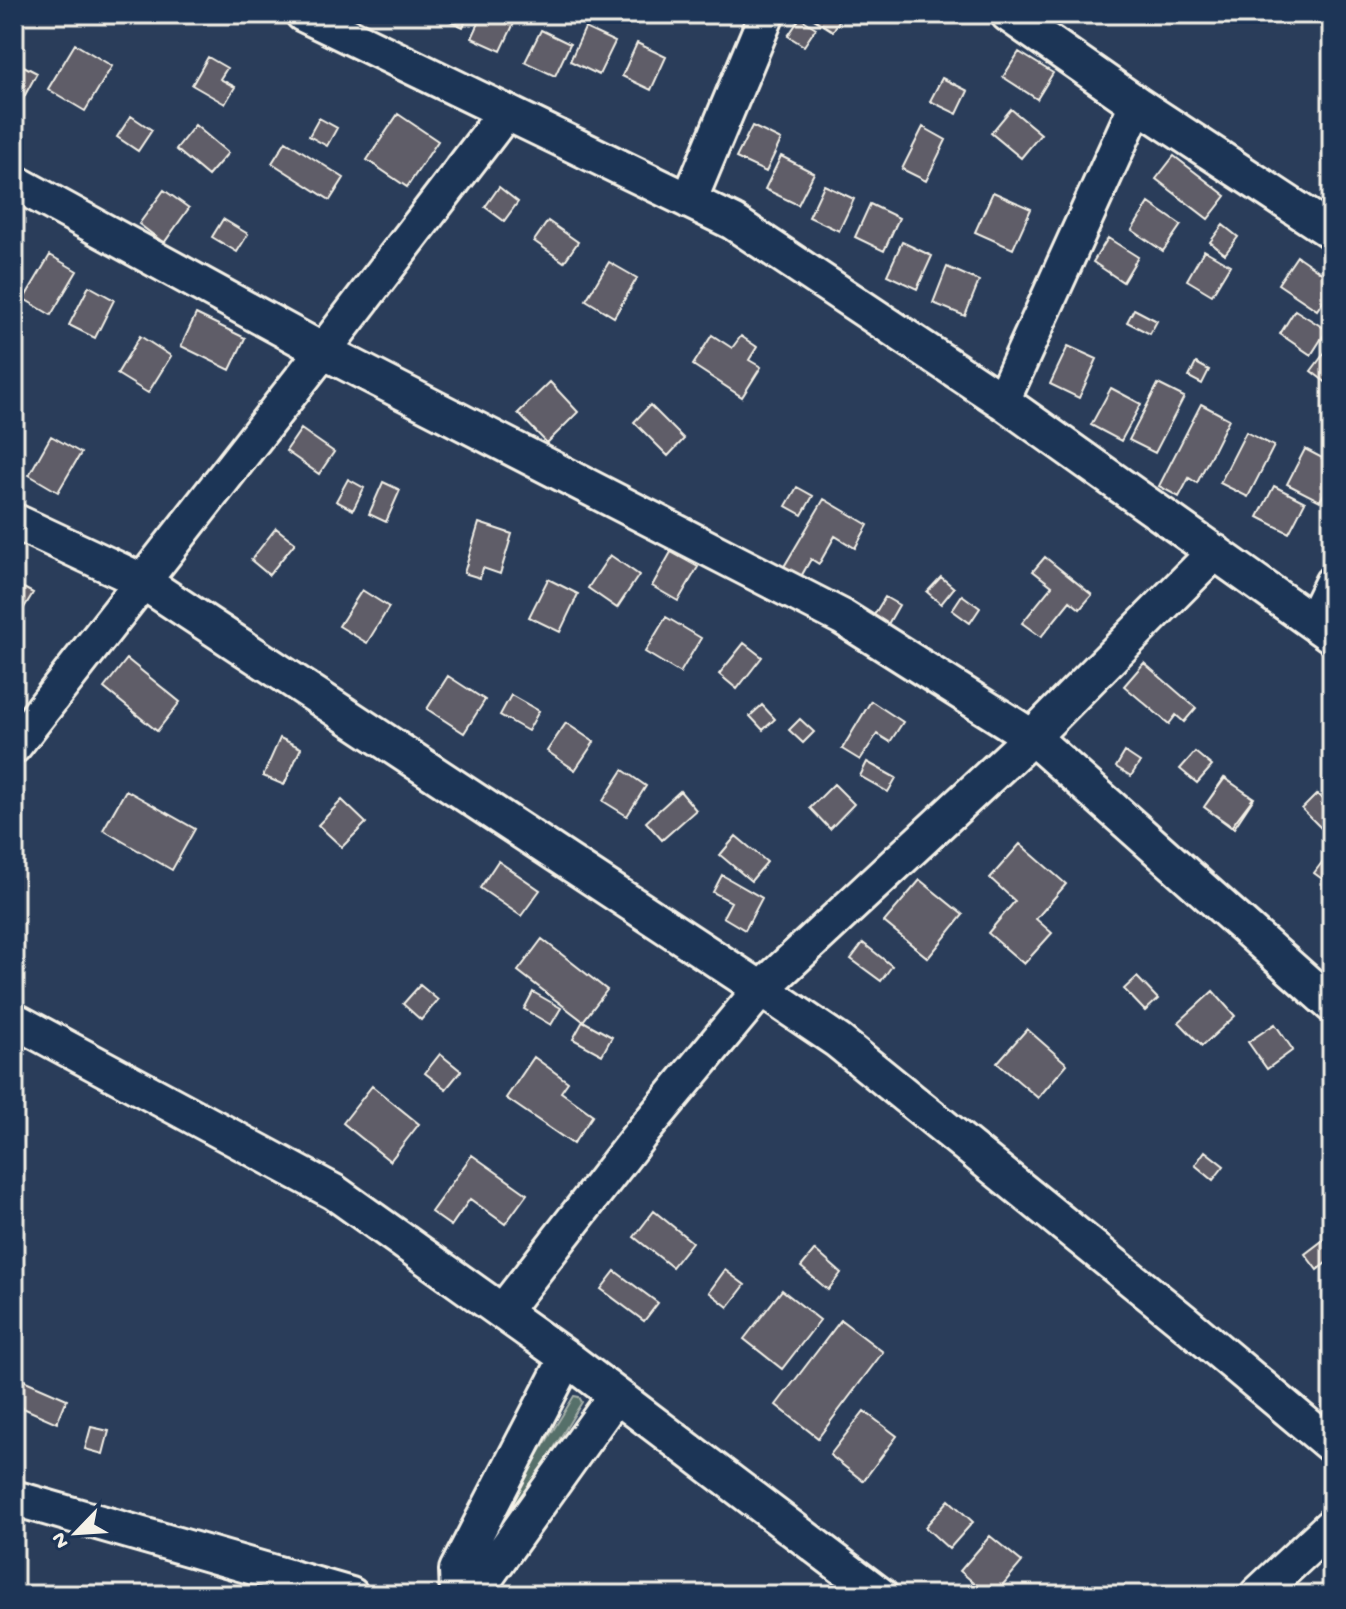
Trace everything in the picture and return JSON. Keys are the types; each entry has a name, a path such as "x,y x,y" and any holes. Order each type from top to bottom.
{"street":[{"path":"689,201 767,14"},
{"path":"1008,14 1137,104 1332,232"},
{"path":"325,19 506,112 733,222 1002,401 1323,629 1332,583"},
{"path":"1002,401 1137,104"},
{"path":"14,746 506,112"},
{"path":"14,182 323,351 842,617 1032,737 1332,1005"},
{"path":"14,521 142,581 838,1041 1332,1446"},
{"path":"503,1311 639,1136 761,989 1032,737 1215,552"},
{"path":"14,1020 334,1192 567,1358 880,1595"},
{"path":"567,1358 457,1570 460,1595 481,1584 616,1395"},
{"path":"14,1498 351,1595"},
{"path":"1257,1595 1332,1525"}],"green space":[{"path":"574,1396 582,1402 474,1580 465,1574"}],"building":[{"path":"435,14 469,14 463,27"},
{"path":"483,14 506,14 516,19 501,51 472,38"},
{"path":"806,14 843,14 833,31"},
{"path":"800,18 816,28 804,46 788,36"},
{"path":"585,28 615,42 599,75 570,61"},
{"path":"541,30 570,44 555,76 525,62"},
{"path":"637,43 666,57 651,90 622,76"},
{"path":"75,44 112,66 85,111 48,89"},
{"path":"1019,52 1053,73 1037,99 1003,77"},
{"path":"208,57 227,68 220,79 235,87 225,104 192,85"},
{"path":"14,61 37,73 19,106 14,103"},
{"path":"942,78 968,91 957,114 930,101"},
{"path":"1011,109 1041,134 1021,158 991,133"},
{"path":"398,114 438,141 407,187 367,160"},
{"path":"131,116 152,130 138,151 117,137"},
{"path":"319,118 337,128 327,146 309,136"},
{"path":"195,125 228,153 208,176 176,149"},
{"path":"752,126 781,140 766,172 736,158"},
{"path":"923,127 946,140 926,181 902,169"},
{"path":"286,141 344,178 330,200 272,163"},
{"path":"781,156 814,173 798,205 765,189"},
{"path":"1174,156 1226,196 1208,219 1156,179"},
{"path":"824,185 854,199 839,231 809,217"},
{"path":"499,187 518,202 504,221 485,207"},
{"path":"164,190 189,208 164,243 139,224"},
{"path":"993,192 1031,209 1013,249 975,232"},
{"path":"1149,203 1181,225 1163,251 1132,230"},
{"path":"870,204 899,218 884,251 855,237"},
{"path":"223,219 248,234 237,252 212,237"},
{"path":"548,221 578,242 564,262 534,241"},
{"path":"1223,225 1238,237 1225,254 1210,242"},
{"path":"1108,238 1138,257 1123,282 1093,262"},
{"path":"902,242 932,256 917,289 887,275"},
{"path":"1204,250 1230,265 1212,295 1187,280"},
{"path":"50,255 77,271 51,315 24,299"},
{"path":"1297,256 1332,280 1332,287 1317,310 1278,284"},
{"path":"609,262 637,278 614,317 586,300"},
{"path":"947,267 979,281 965,316 933,303"},
{"path":"89,286 114,300 95,338 69,325"},
{"path":"1134,309 1157,321 1150,334 1127,322"},
{"path":"1295,310 1327,330 1311,355 1280,334"},
{"path":"196,314 245,338 230,370 181,346"},
{"path":"712,335 732,348 741,336 757,347 749,360 761,367 742,397 693,365"},
{"path":"140,336 171,356 148,393 117,374"},
{"path":"1332,343 1332,387 1311,371"},
{"path":"1068,346 1097,359 1079,398 1050,384"},
{"path":"1196,363 1209,370 1202,384 1189,377"},
{"path":"550,382 578,412 547,443 518,413"},
{"path":"1158,384 1184,397 1155,453 1129,440"},
{"path":"1111,388 1141,404 1121,441 1091,425"},
{"path":"1201,404 1229,419 1197,483 1189,478 1179,497 1159,486"},
{"path":"650,405 684,439 668,456 634,422"},
{"path":"301,429 334,452 319,474 286,451"},
{"path":"1246,432 1274,446 1248,497 1220,483"},
{"path":"51,436 81,453 58,492 29,475"},
{"path":"1305,449 1332,463 1332,478 1320,501 1287,484"},
{"path":"348,479 364,488 353,510 336,501"},
{"path":"383,482 400,490 386,522 369,514"},
{"path":"1274,486 1305,502 1289,533 1258,517"},
{"path":"797,487 813,496 802,515 786,506"},
{"path":"824,499 868,525 855,548 835,536 819,564 811,559 799,580 782,570"},
{"path":"479,523 512,534 500,574 483,568 480,578 464,573"},
{"path":"276,528 295,543 269,575 251,560"},
{"path":"671,552 698,567 678,601 652,586"},
{"path":"610,555 639,575 617,608 588,588"},
{"path":"1045,557 1092,595 1080,609 1070,601 1041,637 1022,623 1052,586 1033,571"},
{"path":"941,577 954,588 941,604 927,592"},
{"path":"548,579 578,594 560,632 529,617"},
{"path":"14,583 33,593 22,611 14,606"},
{"path":"362,590 389,607 367,643 339,626"},
{"path":"962,595 980,608 970,623 952,610"},
{"path":"885,597 899,605 888,624 874,615"},
{"path":"666,617 701,638 680,673 645,652"},
{"path":"744,643 762,657 737,689 719,674"},
{"path":"127,659 180,702 157,731 104,688"},
{"path":"1144,663 1196,708 1184,722 1176,715 1169,724 1124,686"},
{"path":"448,676 485,700 464,733 427,709"},
{"path":"511,695 539,711 528,731 500,715"},
{"path":"871,701 903,722 890,742 877,734 860,760 842,749"},
{"path":"762,705 775,719 763,730 750,716"},
{"path":"800,719 814,732 803,743 789,730"},
{"path":"566,723 594,742 575,770 547,751"},
{"path":"280,738 301,748 284,785 263,776"},
{"path":"1125,752 1140,762 1131,776 1116,767"},
{"path":"1195,752 1212,766 1197,783 1180,769"},
{"path":"867,762 896,778 888,792 860,776"},
{"path":"623,770 646,786 627,816 603,801"},
{"path":"1224,778 1254,798 1234,828 1204,807"},
{"path":"1225,778 1253,798 1231,827 1204,807"},
{"path":"834,784 854,804 830,829 810,808"},
{"path":"126,790 195,829 172,870 103,830"},
{"path":"680,791 696,810 662,840 646,822"},
{"path":"1317,794 1332,809 1332,827 1326,833 1302,809"},
{"path":"342,800 366,823 342,847 318,825"},
{"path":"736,836 767,862 751,881 720,855"},
{"path":"1020,844 1066,884 1036,919 1052,933 1024,964 988,933 1015,901 990,878"},
{"path":"1329,853 1332,855 1332,886 1314,873"},
{"path":"498,861 540,890 521,916 480,888"},
{"path":"722,875 762,898 745,930 723,917 731,902 713,892"},
{"path":"920,880 963,915 928,958 884,922"},
{"path":"542,939 607,990 583,1021 518,971"},
{"path":"863,943 892,966 881,981 851,959"},
{"path":"1137,977 1158,999 1145,1011 1124,989"},
{"path":"420,985 438,1000 421,1020 403,1004"},
{"path":"1213,991 1235,1016 1202,1046 1179,1022"},
{"path":"533,992 561,1008 551,1025 524,1009"},
{"path":"583,1021 612,1037 602,1055 573,1039"},
{"path":"1275,1024 1293,1050 1267,1069 1248,1042"},
{"path":"1027,1029 1067,1064 1038,1098 997,1063"},
{"path":"440,1054 461,1071 446,1089 425,1073"},
{"path":"534,1057 568,1082 561,1092 593,1115 573,1144 506,1098"},
{"path":"372,1086 419,1124 390,1161 343,1123"},
{"path":"1205,1151 1224,1166 1213,1180 1195,1165"},
{"path":"472,1155 527,1194 505,1224 470,1199 451,1226 431,1212"},
{"path":"654,1211 692,1242 672,1267 634,1237"},
{"path":"1326,1238 1332,1247 1332,1258 1317,1270 1305,1254"},
{"path":"815,1250 841,1273 828,1290 801,1267"},
{"path":"725,1270 745,1285 728,1307 709,1292"},
{"path":"615,1271 658,1303 644,1321 601,1289"},
{"path":"782,1290 820,1320 782,1369 744,1339"},
{"path":"841,1320 883,1352 818,1438 776,1405"},
{"path":"14,1376 67,1399 57,1423 14,1404"},
{"path":"864,1411 897,1436 863,1481 830,1455"},
{"path":"91,1427 109,1431 103,1454 85,1449"},
{"path":"949,1500 973,1522 949,1549 925,1527"},
{"path":"990,1536 1022,1562 994,1595 988,1595 960,1571"}]}
